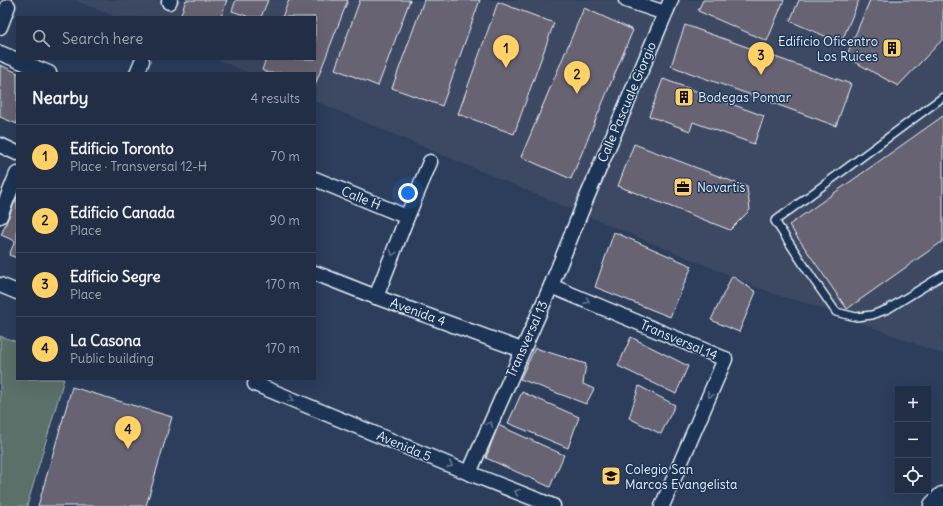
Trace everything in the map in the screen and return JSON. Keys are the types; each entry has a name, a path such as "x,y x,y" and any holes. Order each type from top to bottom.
{"highway":[{"path":"936,506 943,498"}],"street":[{"path":"626,0 665,13"},
{"name":"Calle Pascuale Giorgio","path":"584,204 671,0"},
{"path":"0,27 8,6"},
{"path":"0,53 16,60"},
{"path":"17,60 47,72"},
{"path":"0,145 16,152"},
{"path":"376,297 430,162"},
{"path":"0,216 16,176"},
{"name":"Calle H","path":"316,180 407,217"},
{"name":"Transversal 13","path":"468,473 551,286 584,204"},
{"name":"Avenida 4","path":"316,273 376,297 522,350"},
{"path":"0,285 16,292"},
{"name":"Transversal 14","path":"551,286 725,359 662,506"},
{"name":"Avenida 5","path":"256,382 468,473 553,506"}],"lane":[{"path":"943,97 776,222 836,312 856,317 872,315 888,309 943,275"}],"shaded area":[{"path":"75,0 943,0 943,354 813,305 777,295 316,101 316,72 247,72 218,60 316,60 316,16 114,16"}],"green space":[{"path":"0,336 16,342 16,380 64,380 27,506 0,506"}],"building":[{"path":"186,0 227,0 221,16 180,16"},
{"path":"236,0 268,0 261,16 246,16 232,11"},
{"path":"289,0 348,0 316,82 316,72 266,72 262,70 266,60 316,60 316,16 282,16"},
{"path":"360,0 410,0 378,86 335,69"},
{"path":"424,0 480,0 442,106 392,88"},
{"path":"703,0 784,0 767,41 698,11"},
{"path":"799,0 859,0 841,43 790,21"},
{"name":"Edificio Oficentro Los Ruices","path":"870,0 943,0 943,39 898,86 846,57"},
{"path":"498,2 554,23 514,134 458,114"},
{"path":"584,8 633,30 571,179 521,157"},
{"path":"685,25 851,84 836,126 671,66"},
{"path":"0,65 16,72 16,124 0,117"},
{"name":"Bodegas Pomar","path":"663,79 764,116 754,144 693,122 690,131 649,116"},
{"path":"943,116 943,241 847,309 789,225"},
{"name":"Novartis","path":"634,144 747,187 750,210 730,230 618,186"},
{"path":"16,199 16,258 9,255 15,241 1,235"},
{"path":"614,232 692,266 670,317 595,287"},
{"path":"732,276 756,292 739,332 711,320"},
{"path":"631,337 688,366 676,394 618,366"},
{"path":"535,348 586,364 583,384 594,389 586,404 520,379"},
{"path":"639,386 675,405 661,434 629,418"},
{"path":"72,387 172,417 146,506 38,506"},
{"path":"522,392 579,417 568,448 508,423"},
{"path":"498,425 564,455 550,487 486,458"}],"place":[{"name":"Edificio Oficentro Los Ruices","path":"892,48"},
{"name":"Edificio Toronto","path":"506,68"},
{"name":"Edificio Segre","path":"761,75"},
{"name":"Edificio Canada","path":"577,94"},
{"name":"Bodegas Pomar","path":"684,97"},
{"name":"Novartis","path":"683,187"},
{"name":"La Casona","path":"128,449"},
{"name":"Colegio San Marcos Evangelista","path":"611,476"}]}
